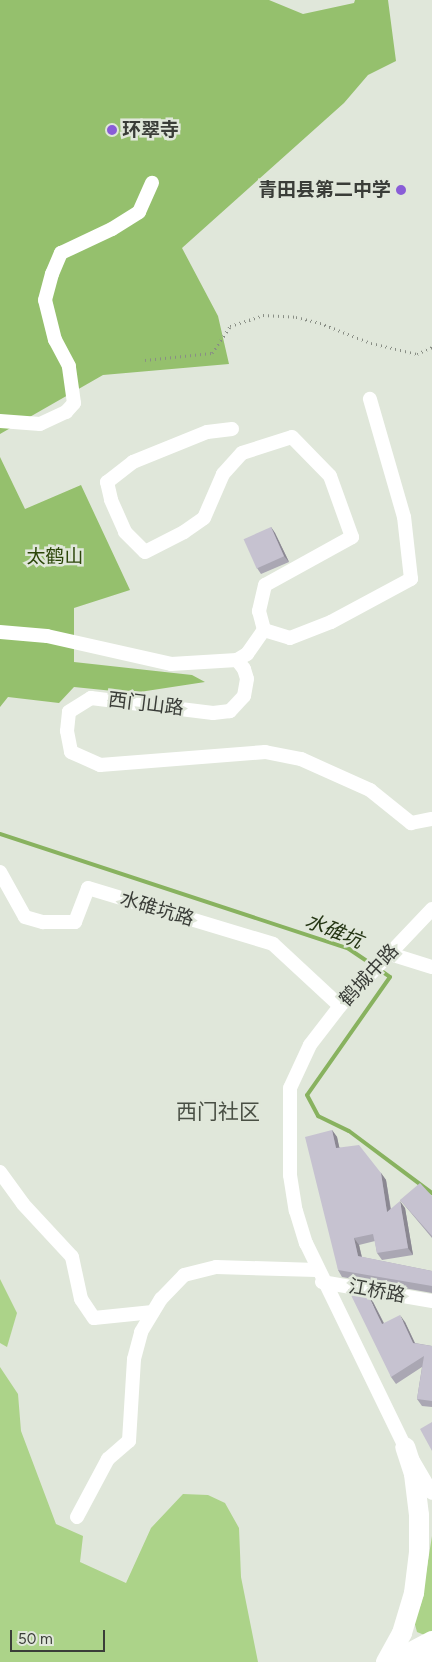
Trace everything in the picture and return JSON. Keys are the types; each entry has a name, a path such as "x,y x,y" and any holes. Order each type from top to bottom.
{"highway":[{"path":"386,1662 402,1633 414,1593 419,1552 419,1515 414,1474 405,1447"},
{"path":"392,1662 432,1641"},
{"path":"406,1662 432,1660"}],"street":[{"path":"0,421 40,424 66,412 74,403 69,366 55,340 45,300 52,274 61,253 112,229 139,212 152,184"},
{"path":"264,630 290,638 331,622 411,579 404,517 370,399"},
{"path":"232,429 207,432 133,462 107,482 111,500 125,532 145,552 184,532 204,518 223,474 242,453 292,437 330,476 352,538 265,585 259,611 264,630"},
{"path":"0,632 47,636 171,664 237,660 247,654 264,630"},
{"name":"西门山路","path":"237,660 247,678 244,696 230,711 213,713 91,698 69,712 67,731 71,752 100,765 266,752 301,759 370,790 411,822 432,819"},
{"name":"水碓坑路","path":"0,872 25,917 42,922 75,922 88,888 273,944 340,1006"},
{"name":"鹤城中路","path":"432,909 384,957 340,1006 310,1045 290,1088 290,1175 296,1211 320,1276 405,1447 426,1470 432,1493"},
{"path":"384,957 432,967"},
{"path":"0,1172 23,1204 72,1257 81,1299 94,1318 153,1312"},
{"name":"江桥路","path":"77,1517 108,1459 130,1441 134,1359 142,1332 161,1299 184,1275 216,1267 320,1276 432,1301"}],"path":[{"path":"145,360 212,353 230,326 264,315 296,317 320,323 371,344 417,354 432,347"}],"green space":[{"path":"0,0 269,0 303,14 354,3 355,0 388,0 396,61 368,75 344,103 182,248 218,316 229,364 103,375 0,434"},
{"name":"太鹤山","path":"0,457 25,509 81,485 130,590 74,608 74,662 192,675 205,682 133,693 74,687 59,703 8,697 0,707"},
{"path":"0,1279 17,1313 7,1347 0,1343"},
{"path":"0,1367 18,1394 21,1431 56,1524 83,1536 80,1562 126,1583 151,1528 183,1494 208,1495 225,1503 239,1528 241,1577 258,1662 0,1662"},
{"path":"432,1536 432,1634 427,1636 417,1632 414,1621 421,1604"}],"building":[{"path":"271,527 284,556 257,568 244,539"},
{"path":"332,1130 336,1148 359,1145 381,1173 387,1212 400,1201 408,1248 377,1253 373,1234 354,1238 358,1256 432,1271 432,1286 338,1270 305,1137"},
{"path":"420,1183 432,1196 432,1236 400,1200"},
{"path":"348,1289 367,1293 382,1324 400,1315 413,1343 432,1346 432,1401 417,1399 424,1356 391,1377"},
{"path":"432,1422 432,1451 420,1429"}],"waterway":[{"name":"水碓坑","path":"0,834 349,949 374,966"},
{"name":"水碓坑","path":"380,970 390,977 307,1095 318,1116 349,1131 432,1193"}],"place":[{"name":"环翠寺","path":"112,130"},
{"name":"青田县第二中学","path":"401,190"}],"district":[{"name":"西门社区","path":"218,1112"}]}
